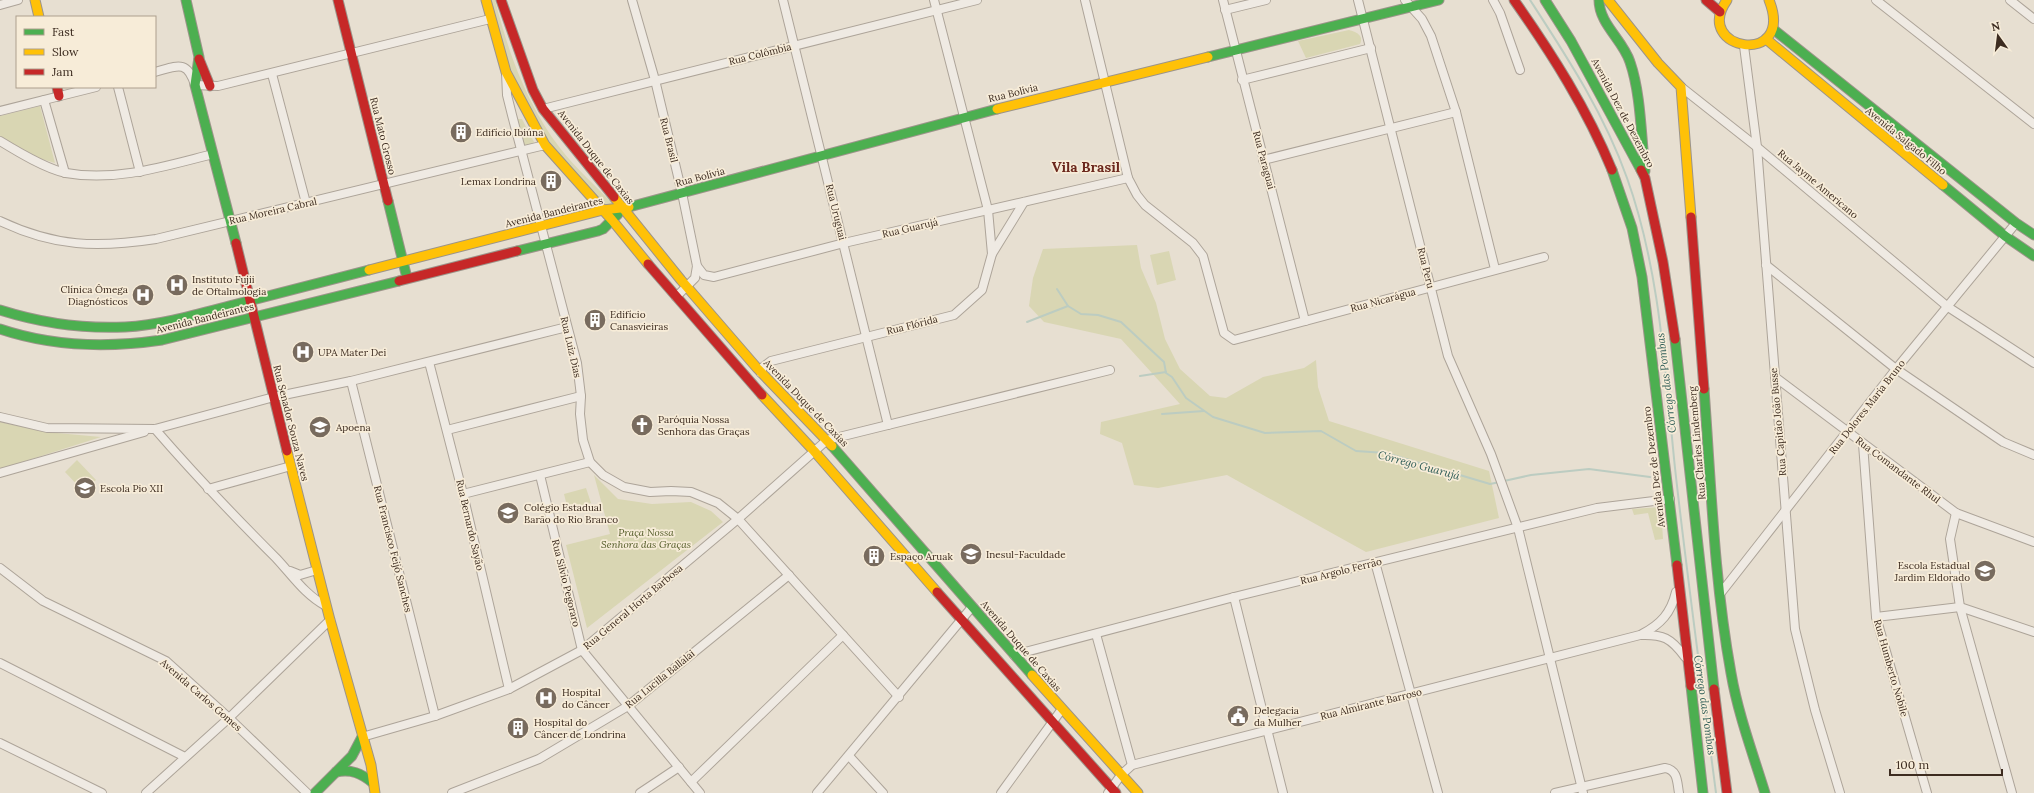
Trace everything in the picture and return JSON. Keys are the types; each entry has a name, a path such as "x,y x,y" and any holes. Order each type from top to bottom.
{"main road":[{"path":"35,0 39,16"},
{"name":"Rua Senador Souza Naves","path":"186,0 198,57 210,86"},
{"name":"Rua Mato Grosso","path":"338,0 407,278"},
{"path":"486,0 490,19 506,72 545,145 612,220 751,384 814,451 1112,791"},
{"name":"Avenida Duque de Caxias","path":"501,0 533,90 543,109 622,209 761,373 827,440 1043,688 1138,793"},
{"name":"Rua Bolívia","path":"622,209 964,117 1363,18 1408,4 1439,0"},
{"name":"Avenida Dez de Dezembro","path":"1514,0 1570,82 1596,132 1625,204 1640,268 1670,499 1703,793"},
{"name":"Avenida Dez de Dezembro","path":"1545,0 1571,42 1645,178 1663,262 1676,346 1704,613 1727,793"},
{"path":"1599,0 1600,9 1605,22 1624,46 1633,72 1645,178"},
{"name":"Rua Jayme Americano","path":"1608,0 1653,58 1681,87"},
{"path":"1706,0 1720,12"},
{"path":"1726,0 1720,12 1720,25 1730,40 1741,45 1757,44 1766,39 1773,29 1776,19 1774,8 1769,0"},
{"name":"Avenida Salgado Filho","path":"1773,29 2016,223 2034,235"},
{"name":"Avenida Salgado Filho","path":"1766,39 2005,236 2034,256"},
{"name":"Rua Senador Souza Naves","path":"198,57 195,85 231,221 253,318 291,466 313,572 330,620 371,765 376,793"},
{"name":"Rua Charles Lindemberg","path":"1681,87 1720,594 1732,674 1745,729 1764,793"},
{"path":"1891,143 1900,131"},
{"name":"Avenida Bandeirantes","path":"4,312 44,322 98,327 128,327 186,316 603,210 622,209"},
{"name":"Avenida Bandeirantes","path":"2,330 41,339 96,345 130,345 191,334 407,278 598,231 604,228 622,209"},
{"path":"2,330 9,321 4,312"},
{"path":"186,316 191,334"},
{"path":"744,374 747,368 754,365"},
{"path":"751,384 758,380 761,373"},
{"path":"878,525 886,521 890,522 921,549"},
{"path":"1016,681 1026,689 1032,691 1043,688"},
{"path":"315,793 352,756 362,737"},
{"path":"336,772 354,770 363,774 373,783"}],"street":[{"path":"0,4 18,0"},
{"name":"Rua Brasil","path":"632,0 655,80 682,193 697,266"},
{"name":"Rua Uruguai","path":"784,0 888,425"},
{"name":"Rua Flórida","path":"761,373 764,367 771,361 954,315 982,290 992,254 988,210 934,0"},
{"name":"Rua Colômbia","path":"543,109 977,0"},
{"path":"1085,0 1128,178"},
{"name":"Rua Paraguai","path":"1223,0 1242,80 1305,321"},
{"path":"1226,10 1266,0"},
{"name":"Rua Peru","path":"1358,0 1448,356 1491,454 1518,528 1582,790"},
{"path":"1493,0 1500,13 1520,70"},
{"path":"1876,0 2034,124"},
{"path":"2010,0 2034,19"},
{"path":"1408,4 1422,19 1431,36 1456,112 1496,269"},
{"path":"156,72 176,66 185,68 191,72 195,85 218,86 272,74 490,19"},
{"name":"Rua Capitão João Busse","path":"1741,45 1757,147 1795,630 1815,710 1840,793"},
{"path":"1242,80 1371,48"},
{"name":"Rua Luiz Dias","path":"506,72 507,95 577,363 581,396 580,414 583,440 590,462 603,475 624,486 650,492 671,490 691,492 718,503 738,519 899,697"},
{"path":"272,74 306,203"},
{"name":"Rua Jayme Americano","path":"1681,87 1757,147 1948,307 2034,363"},
{"path":"0,111 44,100 58,92 88,88"},
{"path":"118,88 140,172"},
{"path":"44,100 65,173"},
{"path":"1263,160 1456,112"},
{"path":"0,142 30,159 65,173 100,176 140,172 213,154"},
{"name":"Rua Moreira Cabral","path":"0,221 39,237 87,245 122,244 156,239 545,145"},
{"name":"Rua Guarujá","path":"697,266 704,275 714,277 844,243 1128,178"},
{"name":"Rua Nicarágua","path":"1128,178 1137,195 1145,205 1193,243 1203,256 1224,333 1234,340 1544,257"},
{"path":"992,254 1024,202"},
{"name":"Rua Dolores Maria Bruno","path":"1720,594 1896,369 2016,223"},
{"path":"1766,265 1896,369 2003,442 2034,455"},
{"path":"676,297 695,278 697,266"},
{"path":"0,473 274,398 352,381 567,326"},
{"name":"Rua Bernardo Sayão","path":"429,362 463,494 509,689"},
{"path":"827,440 1110,370"},
{"name":"Rua Comandante Rhul","path":"1775,377 1847,433 1956,513 2034,542"},
{"name":"Rua Francisco Feijó Sanches","path":"352,381 435,716"},
{"path":"447,430 581,396"},
{"path":"0,417 47,428 155,430 208,488 288,570 304,589 316,601 326,606"},
{"path":"85,450 104,440 105,430"},
{"name":"Rua General Horta Barbosa","path":"362,737 435,716 509,689 582,650 738,519 827,440"},
{"name":"Rua Humberto Nobile","path":"1863,444 1876,617 1927,793"},
{"path":"463,494 590,462"},
{"path":"208,488 291,466"},
{"name":"Rua Silvio Pegoraro","path":"540,475 582,650 700,793"},
{"name":"Rua Argolo Ferrão","path":"1014,655 1234,597 1597,508 1670,499"},
{"path":"1956,513 1950,538 1960,607 2012,793"},
{"path":"1375,562 1438,793"},
{"name":"Avenida Carlos Gomes","path":"0,568 43,601 166,661 229,718 306,793"},
{"path":"288,570 300,575 313,572"},
{"path":"304,589 304,583 313,572"},
{"name":"Rua Lucilla Ballalai","path":"452,793 540,759 628,706 789,575"},
{"name":"Rua Almirante Barroso","path":"1112,791 1121,775 1132,765 1267,729 1412,694 1550,657 1640,635 1656,627 1666,617 1673,605 1679,585"},
{"path":"1234,597 1282,793"},
{"path":"817,793 899,697 972,607"},
{"path":"1876,617 1960,607 2034,632"},
{"path":"146,793 229,718 330,620"},
{"path":"1096,634 1132,765"},
{"path":"691,782 843,635"},
{"name":"Rua Almirante Barroso","path":"1640,635 1660,636 1668,639 1676,646 1687,660"},
{"path":"0,663 185,757"},
{"path":"1001,793 1062,709"},
{"path":"0,743 102,793"},
{"path":"849,756 883,793"},
{"path":"640,793 679,768"},
{"path":"1555,793 1582,790 1665,768 1671,769 1675,774 1679,793"}],"green space":[{"path":"489,0 495,0 506,39 520,77 528,96 548,131 573,163 615,206 604,207 543,137 529,111 502,48"},
{"path":"1349,30 1360,36 1360,44 1306,58 1298,41"},
{"path":"40,106 55,163 31,156 0,136 0,116"},
{"path":"517,119 522,119 534,142 531,145 523,145"},
{"path":"1137,245 1141,268 1156,303 1165,339 1180,369 1210,396 1226,398 1263,377 1304,368 1316,360 1318,387 1329,421 1489,471 1499,518 1366,552 1227,475 1158,488 1134,485 1122,443 1100,434 1101,422 1180,404 1121,339 1044,322 1029,306 1033,278 1043,249"},
{"path":"1169,251 1176,280 1157,285 1150,255"},
{"path":"0,422 46,432 101,437 0,469"},
{"path":"77,460 96,480 83,491 65,472"},
{"name":"Praça Nossa Senhora das Graças","path":"594,475 618,499 652,504 691,502 711,511 723,522 587,628 566,545 610,534"},
{"path":"586,488 591,503 568,510 564,494"},
{"path":"1661,507 1663,539 1655,540 1648,513 1634,515 1632,509"}],"waterway":[{"name":"Córrego das Pombas","path":"1530,0 1584,86 1618,154 1638,213 1647,248 1660,321 1675,468 1716,793"},
{"name":"Córrego Guarujá","path":"1057,289 1068,306 1081,314 1098,315 1121,322 1164,362 1166,373 1172,377 1186,398 1213,417 1265,433 1321,431 1356,451 1386,453 1490,484 1500,482"},
{"path":"1027,322 1068,306"},
{"path":"1140,376 1166,372"},
{"path":"1162,414 1204,411"},
{"name":"Córrego Guarujá","path":"1504,481 1531,475 1589,469 1650,477"}],"traffic: fast":[{"path":"186,0 199,57 195,85 236,243"},
{"path":"1208,57 1439,0"},
{"path":"1545,0 1571,41 1641,170"},
{"path":"1599,0 1603,17 1627,54 1634,74 1639,101 1645,171"},
{"path":"1773,29 2016,223 2034,235"},
{"path":"629,207 997,109"},
{"path":"1612,170 1632,228 1642,277 1677,565"},
{"path":"1943,185 2005,236 2034,256"},
{"path":"388,201 407,278"},
{"path":"517,251 598,231 603,229 618,214"},
{"path":"0,310 46,322 77,326 138,326 190,316 369,270"},
{"path":"0,329 40,339 80,344 101,345 141,343 162,340 399,281"},
{"path":"1675,339 1714,689"},
{"path":"1704,389 1717,567 1725,638 1738,704 1765,793"},
{"path":"832,446 1032,675"},
{"path":"1691,686 1703,793"},
{"path":"315,793 352,756 362,737"},
{"path":"336,772 346,771 356,773 373,783"}],"traffic: slow":[{"path":"35,0 39,16"},
{"path":"486,0 506,72 545,145 612,220 648,264"},
{"path":"1608,0 1658,63 1681,87 1691,217"},
{"path":"1727,0 1720,17 1722,31 1732,40 1745,45 1758,43 1769,36 1773,22 1769,0"},
{"path":"1766,39 1943,185"},
{"path":"997,109 1208,57"},
{"path":"614,197 681,280 757,368 832,446"},
{"path":"369,270 603,210 629,207"},
{"path":"762,395 814,451 937,592"},
{"path":"287,451 330,620 371,765 375,793"},
{"path":"1032,675 1138,793"}],"traffic: jam":[{"path":"338,0 388,201"},
{"path":"501,0 533,90 543,109 614,197"},
{"path":"1514,0 1568,82 1591,125 1612,170"},
{"path":"1706,0 1720,12"},
{"path":"199,59 210,86"},
{"path":"57,88 59,96"},
{"path":"1641,170 1645,178 1663,262 1675,339"},
{"path":"1691,217 1704,389"},
{"path":"236,243 287,451"},
{"path":"399,281 517,251"},
{"path":"648,264 762,395"},
{"path":"1677,565 1691,686"},
{"path":"937,592 1116,793"},
{"path":"1714,689 1727,793"}],"place":[{"name":"Edifício Ibiúna","path":"461,132"},
{"name":"Lemax Londrina","path":"551,181"},
{"name":"Instituto Fujii de Oftalmologia","path":"177,285"},
{"name":"Clínica Ômega Diagnósticos","path":"143,295"},
{"name":"Edifício Canasvieiras","path":"595,320"},
{"name":"UPA Mater Dei","path":"303,352"},
{"name":"Paróquia Nossa Senhora das Graças","path":"642,425"},
{"name":"Apoena","path":"320,427"},
{"name":"Escola Pio XII","path":"85,488"},
{"name":"Colégio Estadual Barão do Rio Branco","path":"508,513"},
{"name":"Inesul-Faculdade","path":"971,554"},
{"name":"Espaço Aruak","path":"874,556"},
{"name":"Escola Estadual Jardim Eldorado","path":"1985,571"},
{"name":"Hospital do Câncer","path":"546,698"},
{"name":"Delegacia da Mulher","path":"1238,716"},
{"name":"Hospital do Câncer de Londrina","path":"518,728"}],"district":[{"name":"Vila Brasil","path":"1086,167"}]}
